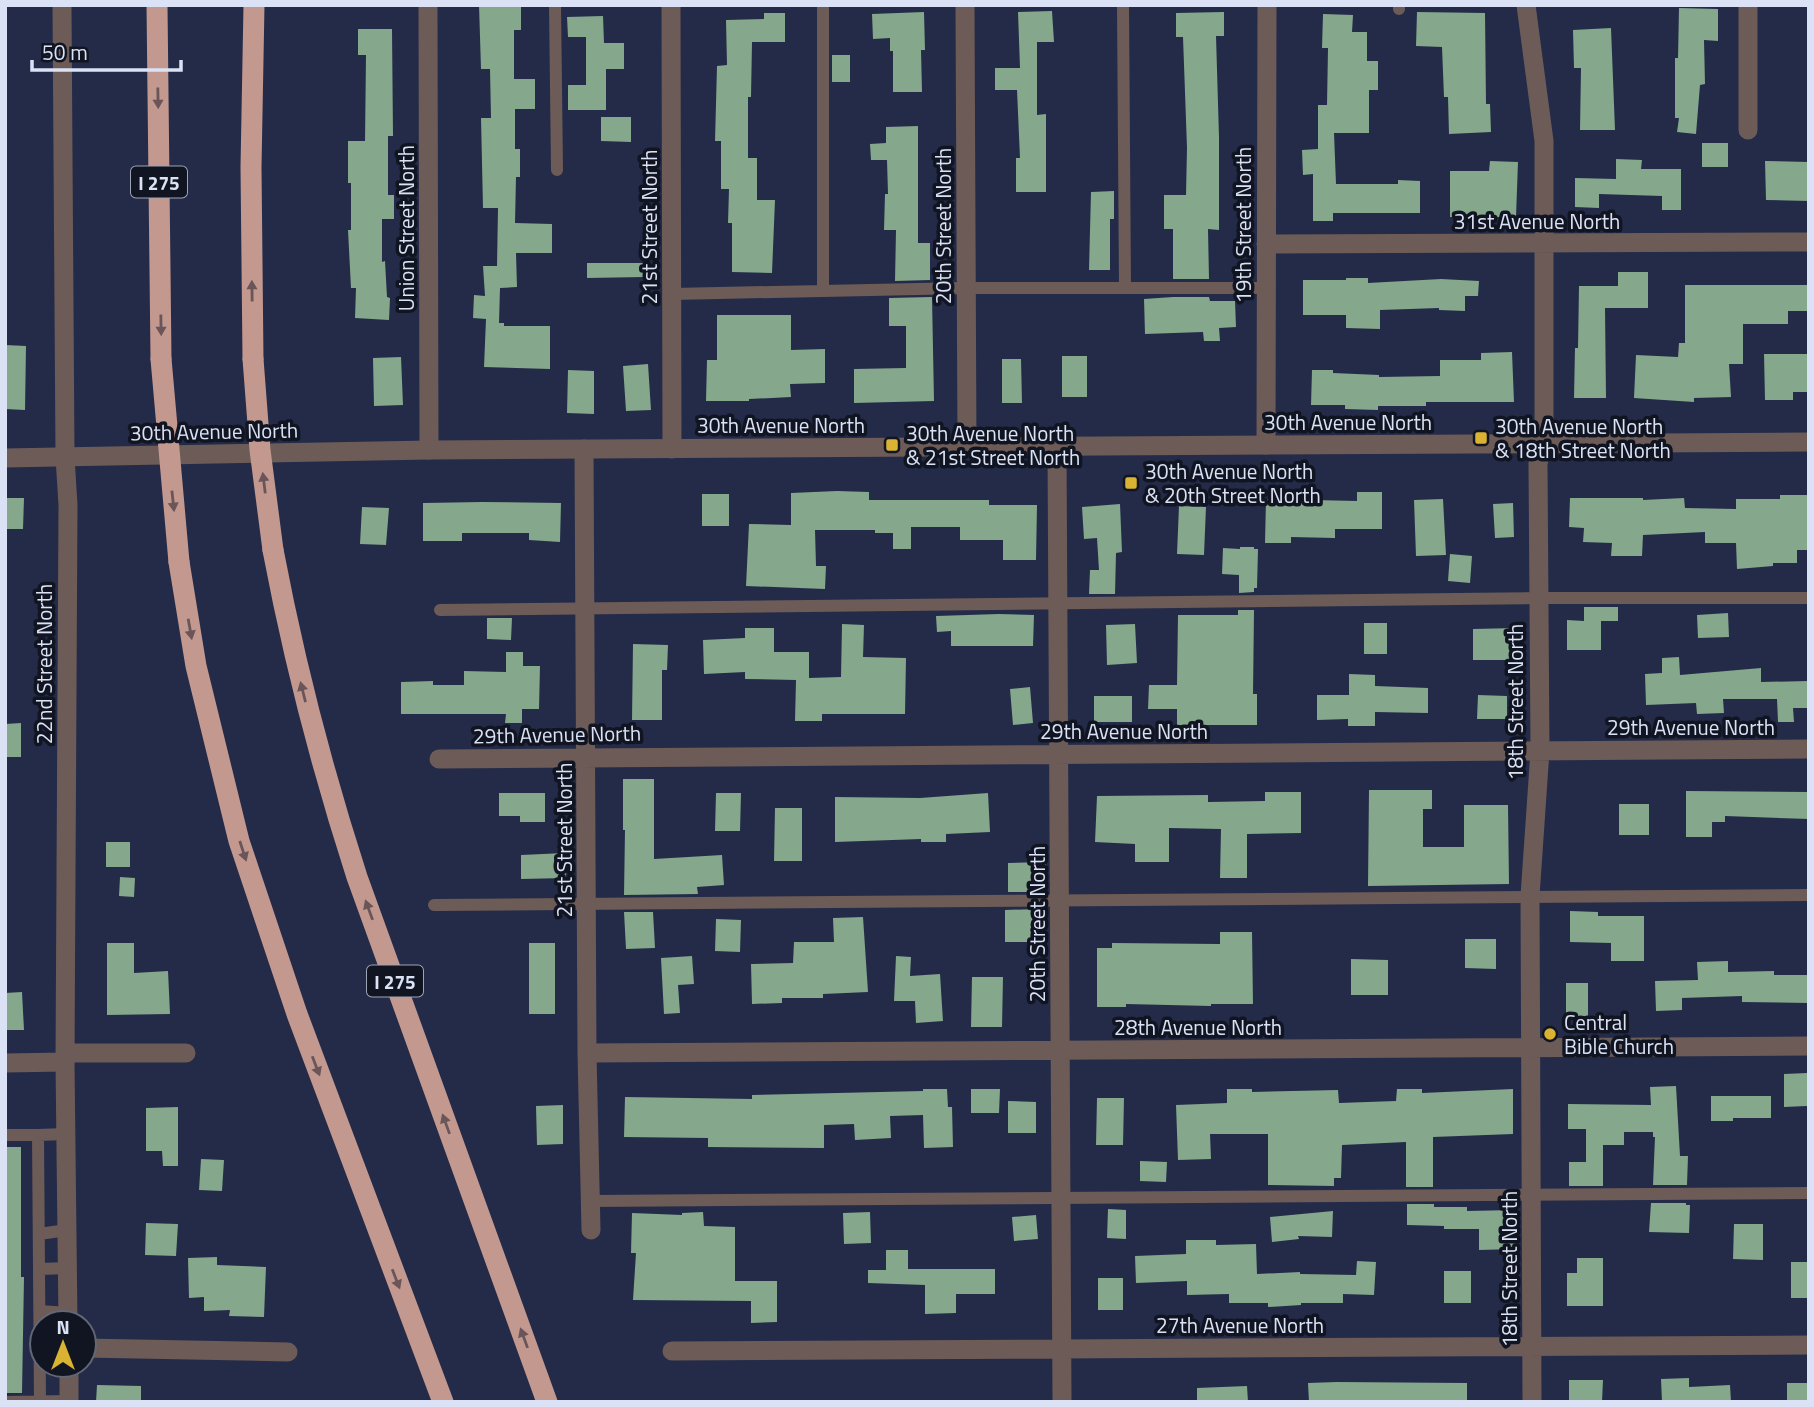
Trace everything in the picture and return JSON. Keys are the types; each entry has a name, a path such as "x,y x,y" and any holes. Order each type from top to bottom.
{"highway":[{"name":"I 275","path":"157,5 161,359 179,562 197,666 239,841 297,1014 443,1402"},
{"name":"I 275","path":"254,5 251,167 253,359 260,450 273,550 287,628 329,792 357,877 547,1402"}],"street":[{"name":"22nd Street North","path":"62,5 65,457 68,528 65,1058 68,1309"},
{"name":"Union Street North","path":"428,5 429,450"},
{"name":"21st Street North","path":"671,5 672,449"},
{"name":"20th Street North","path":"965,5 967,447"},
{"name":"19th Street North","path":"1266,445 1268,5"},
{"name":"18th Street North","path":"1526,5 1544,141 1545,243 1544,444 1538,463 1540,751 1530,896 1532,1402"},
{"path":"1748,5 1748,130"},
{"name":"31st Avenue North","path":"1266,244 1809,242"},
{"name":"30th Avenue North","path":"5,458 429,450 1809,442"},
{"name":"20th Street North","path":"1057,446 1062,1402"},
{"name":"21st Street North","path":"584,449 590,1230"},
{"name":"29th Avenue North","path":"439,758 1809,749"},
{"name":"28th Avenue North","path":"587,1053 1809,1046"},
{"path":"5,1063 186,1053"},
{"name":"27th Avenue North","path":"671,1351 1809,1345"},
{"path":"98,1348 288,1352"},
{"path":"69,1379 69,1401"}],"lane":[{"path":"555,5 557,170"},
{"path":"823,5 823,291"},
{"path":"1123,5 1125,288"},
{"path":"672,293 966,288 1266,288"},
{"path":"440,610 1538,598 1809,598"},
{"path":"434,905 1809,895"},
{"path":"5,1135 66,1134"},
{"path":"38,1135 40,1309"},
{"path":"39,1185 67,1183"},
{"path":"590,1201 1809,1193"},
{"path":"39,1234 67,1230"},
{"path":"40,1269 68,1268"},
{"path":"40,1379 40,1402"},
{"path":"5,1402 69,1401"}],"building":[{"path":"479,5 521,6 521,30 514,30 514,79 535,79 535,109 515,109 515,149 520,149 520,177 516,177 515,223 552,224 552,253 516,253 517,287 500,288 499,323 504,323 504,326 550,326 550,369 484,367 486,319 473,318 474,295 485,296 483,266 497,266 498,208 483,208 481,118 491,118 490,69 481,69"},
{"path":"1679,8 1718,9 1718,41 1704,40 1705,84 1700,85 1696,134 1677,132 1679,118 1675,118 1675,58 1678,58"},
{"path":"1052,11 1054,42 1037,42 1037,115 1046,114 1046,192 1016,192 1016,158 1020,158 1017,90 995,90 995,68 1020,68 1018,12"},
{"path":"924,12 922,92 893,92 893,51 890,51 890,38 873,39 872,14"},
{"path":"1224,12 1224,36 1216,36 1219,230 1208,229 1209,279 1173,279 1173,229 1164,229 1164,195 1186,195 1187,148 1183,37 1176,37 1176,13"},
{"path":"1417,12 1485,13 1486,104 1490,104 1491,132 1449,134 1442,47 1416,46"},
{"path":"764,13 785,13 785,42 752,42 751,97 748,97 748,158 757,158 757,200 775,200 772,273 732,272 732,223 728,223 729,189 721,189 721,141 715,141 717,66 727,65 726,20 764,19"},
{"path":"1323,14 1353,15 1352,32 1367,32 1367,61 1378,61 1378,90 1369,90 1369,133 1334,133 1336,184 1398,184 1398,180 1420,181 1420,213 1333,213 1333,221 1313,221 1313,174 1303,175 1302,150 1318,149 1318,105 1327,105 1328,48 1322,48"},
{"path":"603,16 604,43 624,43 624,69 606,69 606,110 568,110 568,85 586,85 586,37 568,37 567,17"},
{"path":"1611,28 1615,130 1580,130 1581,68 1574,68 1573,30"},
{"path":"358,29 392,29 393,136 388,136 388,195 394,195 394,219 382,219 382,262 385,261 387,297 390,298 389,320 355,318 356,288 351,288 348,230 351,230 351,183 348,183 348,141 365,141 366,55 358,55"},
{"path":"832,55 850,55 850,82 832,82"},
{"path":"601,117 631,117 631,142 601,141"},
{"path":"918,126 918,243 930,243 930,280 895,281 896,230 884,230 885,194 888,194 887,160 871,160 870,144 886,143 886,127"},
{"path":"1702,143 1728,143 1728,167 1702,167"},
{"path":"1616,159 1642,160 1641,169 1681,169 1681,210 1662,210 1662,196 1599,194 1599,208 1575,207 1575,178 1616,179"},
{"path":"1490,161 1518,162 1516,217 1450,217 1450,171 1489,171"},
{"path":"1765,161 1809,162 1809,201 1766,200"},
{"path":"1114,191 1114,219 1110,219 1110,270 1089,270 1091,192"},
{"path":"587,263 644,263 644,277 587,278"},
{"path":"1618,272 1648,272 1648,308 1605,308 1606,398 1574,398 1579,286 1618,286"},
{"path":"1368,278 1368,283 1441,279 1479,281 1478,296 1465,296 1465,311 1439,308 1380,310 1380,329 1346,328 1346,315 1303,315 1303,280"},
{"path":"1685,285 1809,285 1809,311 1788,311 1788,324 1743,324 1743,364 1729,364 1731,397 1694,398 1694,402 1634,398 1636,355 1678,357 1679,343 1685,343"},
{"path":"932,297 934,401 854,403 854,369 906,368 906,326 889,326 889,298"},
{"path":"1209,297 1210,301 1235,301 1236,327 1219,328 1220,341 1204,341 1203,332 1145,334 1144,299"},
{"path":"717,315 791,315 791,350 825,349 825,383 790,384 791,397 706,401 707,360 717,360"},
{"path":"5,345 26,346 25,410 5,409"},
{"path":"1512,352 1514,402 1426,402 1426,406 1378,406 1378,410 1345,409 1345,405 1311,405 1312,370 1333,370 1333,373 1379,377 1440,376 1440,360 1481,360 1481,353"},
{"path":"1764,354 1809,354 1809,392 1793,392 1793,400 1765,400"},
{"path":"1062,356 1087,356 1087,397 1062,397"},
{"path":"401,357 403,405 374,406 373,358"},
{"path":"1002,359 1021,359 1022,403 1002,403"},
{"path":"648,364 651,410 626,411 623,366"},
{"path":"568,370 594,371 594,414 567,413"},
{"path":"869,492 869,500 989,500 989,505 1037,505 1036,560 1003,560 1003,540 960,540 960,527 911,527 911,549 893,549 893,533 875,533 875,530 815,530 816,566 826,566 825,589 746,586 749,524 791,525 791,493"},
{"path":"1357,492 1382,492 1382,529 1335,529 1335,538 1291,537 1291,543 1265,543 1266,499 1357,501"},
{"path":"702,494 729,494 729,526 702,526"},
{"path":"1780,495 1809,495 1809,550 1797,550 1797,563 1773,563 1773,566 1737,569 1736,543 1705,543 1705,532 1643,535 1642,556 1611,556 1612,543 1583,542 1584,528 1569,527 1570,498 1684,498 1685,508 1736,509 1736,499 1780,499"},
{"path":"5,498 24,498 23,529 5,529"},
{"path":"1443,499 1446,555 1416,556 1414,500"},
{"path":"423,503 561,503 560,542 529,540 529,533 462,533 462,541 423,541"},
{"path":"1513,503 1514,537 1495,538 1493,504"},
{"path":"1120,504 1122,552 1116,553 1115,594 1089,594 1090,570 1099,570 1097,538 1084,539 1082,507"},
{"path":"1179,506 1206,507 1204,555 1177,554"},
{"path":"362,507 389,508 386,545 360,544"},
{"path":"1223,548 1258,549 1257,588 1254,588 1254,592 1239,593 1239,575 1222,574"},
{"path":"1450,554 1472,556 1470,583 1448,581"},
{"path":"1584,607 1618,607 1618,621 1601,621 1601,650 1567,650 1567,620 1584,621"},
{"path":"1238,610 1254,610 1253,694 1257,694 1257,725 1177,725 1177,709 1148,709 1149,685 1177,685 1178,615 1238,615"},
{"path":"1728,613 1729,637 1698,638 1697,615"},
{"path":"1034,615 1033,646 951,646 951,631 937,632 936,616"},
{"path":"487,618 512,618 511,640 487,639"},
{"path":"1364,623 1387,623 1387,654 1364,654"},
{"path":"842,624 864,625 863,657 906,658 905,714 822,714 822,721 795,721 796,680 745,679 745,672 704,674 703,640 745,638 745,628 774,628 774,652 809,652 809,678 841,677"},
{"path":"1135,624 1137,663 1107,665 1106,625"},
{"path":"1516,628 1516,660 1473,660 1473,629"},
{"path":"633,644 668,645 667,670 662,670 662,720 632,720"},
{"path":"506,652 523,652 523,666 540,666 539,709 522,709 522,723 505,723 506,714 401,714 401,682 433,681 433,685 464,685 464,671 506,672"},
{"path":"1679,657 1680,675 1761,668 1761,682 1808,681 1809,708 1793,708 1794,722 1778,722 1777,699 1723,699 1724,713 1697,714 1696,703 1646,705 1645,674 1662,673 1662,658"},
{"path":"1349,674 1375,675 1375,686 1428,688 1428,713 1375,712 1375,726 1348,726 1348,719 1317,720 1317,695 1349,695"},
{"path":"1030,687 1033,723 1013,725 1010,689"},
{"path":"1478,695 1507,696 1507,719 1477,719"},
{"path":"1094,696 1132,696 1132,722 1094,722"},
{"path":"21,723 21,757 5,757 5,724"},
{"path":"623,779 654,779 654,859 722,855 724,885 697,887 698,894 624,895"},
{"path":"1369,790 1432,790 1432,809 1423,809 1423,847 1464,847 1464,805 1508,805 1509,884 1368,886"},
{"path":"1686,791 1809,792 1809,819 1725,816 1725,822 1712,822 1712,837 1686,837"},
{"path":"1265,792 1301,792 1301,833 1247,834 1247,878 1220,878 1221,829 1169,828 1169,862 1135,862 1135,844 1095,842 1097,796 1208,795 1208,802 1265,801"},
{"path":"499,793 545,793 545,822 520,822 520,816 499,816"},
{"path":"716,793 741,793 740,831 715,831"},
{"path":"988,793 990,832 946,834 946,842 921,842 921,839 835,842 835,797 920,798"},
{"path":"1619,804 1649,804 1649,835 1619,835"},
{"path":"775,808 802,808 802,861 774,861"},
{"path":"106,842 130,842 130,867 106,867"},
{"path":"565,853 566,878 521,879 521,855"},
{"path":"1046,862 1046,892 1008,892 1008,863"},
{"path":"120,877 135,878 134,897 119,896"},
{"path":"1039,909 1039,942 1005,942 1005,910"},
{"path":"1570,911 1598,912 1598,916 1644,916 1644,961 1611,961 1611,943 1570,942"},
{"path":"624,912 653,912 655,948 626,949"},
{"path":"863,917 868,992 823,994 823,998 782,998 782,1003 752,1004 751,964 793,963 794,942 834,942 833,918"},
{"path":"716,919 741,920 740,952 715,951"},
{"path":"1220,932 1252,932 1253,1004 1126,1004 1126,1007 1097,1007 1097,948 1112,948 1112,943 1220,944"},
{"path":"1465,939 1496,939 1496,969 1465,968"},
{"path":"107,943 134,943 134,973 168,971 170,1014 107,1015"},
{"path":"529,943 555,943 555,1014 529,1014"},
{"path":"692,956 694,984 678,985 680,1013 664,1014 661,958"},
{"path":"896,956 911,957 910,976 940,974 943,1021 916,1023 915,1001 894,1001"},
{"path":"1351,959 1388,960 1388,995 1351,995"},
{"path":"1728,961 1728,972 1774,971 1774,975 1809,975 1809,1003 1742,1002 1742,996 1682,998 1682,1010 1656,1011 1655,981 1698,980 1697,962"},
{"path":"972,977 1003,977 1002,1027 971,1027"},
{"path":"1566,983 1588,983 1588,1016 1566,1016"},
{"path":"22,992 24,1030 5,1030 5,993"},
{"path":"1807,1073 1807,1106 1784,1107 1784,1074"},
{"path":"1676,1086 1680,1156 1688,1156 1687,1185 1653,1185 1653,1132 1624,1132 1624,1145 1603,1145 1603,1186 1569,1186 1569,1162 1586,1162 1586,1129 1568,1129 1568,1104 1651,1105 1650,1087"},
{"path":"947,1089 948,1107 952,1107 953,1147 924,1148 923,1115 890,1116 891,1138 855,1140 854,1124 824,1125 824,1148 708,1147 708,1138 624,1137 625,1097 752,1099 752,1095"},
{"path":"971,1089 1000,1089 999,1113 971,1113"},
{"path":"1227,1089 1252,1089 1252,1092 1338,1090 1339,1103 1396,1101 1397,1089 1422,1089 1422,1093 1513,1089 1513,1134 1433,1137 1433,1187 1406,1187 1406,1142 1342,1145 1341,1178 1334,1178 1334,1186 1268,1185 1268,1134 1210,1134 1211,1159 1178,1160 1176,1105 1227,1103"},
{"path":"1711,1096 1771,1096 1771,1118 1711,1121"},
{"path":"1097,1098 1124,1098 1123,1145 1096,1145"},
{"path":"1008,1101 1036,1102 1036,1133 1008,1133"},
{"path":"563,1105 563,1144 537,1145 536,1106"},
{"path":"178,1107 178,1166 163,1166 162,1151 146,1151 146,1108"},
{"path":"5,1147 21,1147 21,1277 24,1277 22,1393 5,1393"},
{"path":"201,1159 224,1160 222,1191 199,1190"},
{"path":"1140,1161 1167,1162 1166,1182 1140,1181"},
{"path":"1651,1203 1690,1205 1689,1233 1649,1232"},
{"path":"1407,1204 1467,1207 1467,1211 1515,1210 1516,1249 1479,1250 1479,1229 1407,1225"},
{"path":"1108,1209 1126,1210 1126,1239 1107,1238"},
{"path":"1333,1211 1332,1237 1298,1236 1299,1239 1272,1242 1270,1217"},
{"path":"703,1212 704,1226 735,1227 735,1281 777,1281 777,1322 751,1323 751,1301 633,1300 636,1253 631,1253 632,1213 682,1215"},
{"path":"870,1212 871,1243 844,1244 843,1213"},
{"path":"1036,1215 1038,1239 1014,1241 1012,1217"},
{"path":"146,1223 178,1224 176,1256 145,1255"},
{"path":"1734,1224 1763,1224 1763,1260 1733,1259"},
{"path":"1186,1240 1216,1240 1216,1245 1256,1244 1257,1274 1300,1272 1356,1275 1357,1261 1376,1262 1374,1295 1343,1294 1343,1303 1301,1303 1268,1307 1268,1303 1229,1303 1229,1294 1187,1295 1187,1281 1136,1283 1135,1256 1186,1254"},
{"path":"886,1250 908,1250 908,1269 995,1269 995,1294 956,1294 956,1313 925,1314 925,1285 868,1283 868,1270 886,1270"},
{"path":"217,1257 217,1265 266,1267 264,1317 229,1316 230,1310 204,1311 204,1297 189,1298 188,1258"},
{"path":"1577,1258 1603,1258 1603,1306 1567,1306 1567,1273 1577,1273"},
{"path":"1791,1262 1809,1262 1809,1298 1791,1298"},
{"path":"1444,1271 1471,1271 1471,1303 1444,1303"},
{"path":"1098,1278 1123,1278 1123,1310 1098,1310"},
{"path":"1689,1378 1689,1387 1730,1385 1731,1402 1662,1402 1661,1379"},
{"path":"1569,1380 1603,1380 1602,1402 1569,1402"},
{"path":"1308,1383 1467,1383 1467,1402 1309,1402"},
{"path":"1787,1383 1809,1383 1809,1402 1787,1402"},
{"path":"97,1385 141,1386 141,1402 96,1402"},
{"path":"1247,1386 1248,1402 1197,1402 1197,1388"}],"place":[{"name":"30th Avenue North & 18th Street North","path":"1481,438"},
{"name":"30th Avenue North & 21st Street North","path":"892,445"},
{"name":"30th Avenue North & 20th Street North","path":"1131,483"},
{"name":"Central Bible Church","path":"1550,1034"}]}
